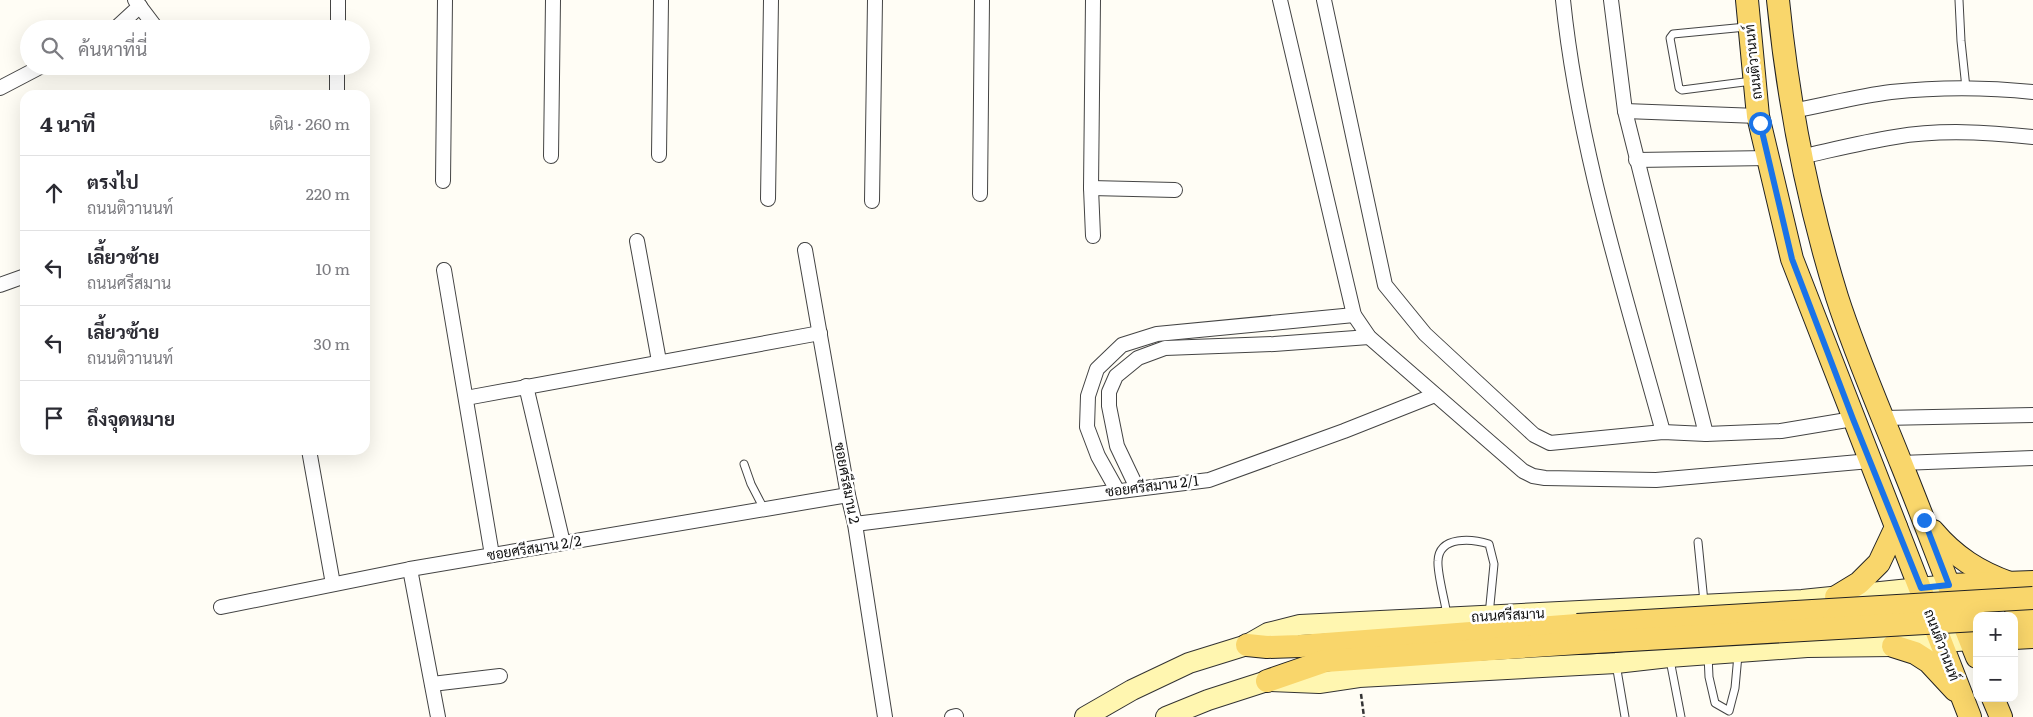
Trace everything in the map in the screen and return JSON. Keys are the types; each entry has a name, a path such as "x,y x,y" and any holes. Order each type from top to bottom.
{"main road":[{"name":"ถนนติวานนท์","path":"1747,0 1758,116 1792,259 1966,707"},
{"name":"ถนนติวานนท์","path":"1778,0 1784,57 1800,157 1838,298 1949,585 1973,636"},
{"path":"1924,520 1945,545 1960,558 1988,575 2010,583"},
{"path":"1836,597 1859,583 1878,563 1896,527"},
{"path":"1949,585 2033,582"},
{"name":"ถนนศรีสมาน","path":"1085,717 1132,690 1189,663 1247,645 1268,633 1300,625 1802,600 1949,585"},
{"path":"1166,717 1188,713 1267,681 1325,662 1577,634 2033,598"},
{"path":"1802,600 1813,606 1822,619 1822,628 1807,647"},
{"path":"2020,635 2033,617"},
{"path":"1247,645 1267,648 1577,634 1973,640"},
{"path":"1267,681 1319,683 1359,677 1616,663 1669,657 1807,647 1893,646 1973,640"},
{"path":"1893,646 1916,653 1929,662 1966,707"},
{"path":"1995,702 2001,717"}],"street":[{"path":"338,0 338,20"},
{"path":"443,181 445,0"},
{"path":"551,156 553,0"},
{"path":"660,155 661,0"},
{"path":"768,199 771,0"},
{"path":"872,201 874,0"},
{"path":"980,194 982,0"},
{"path":"1093,0 1091,188 1093,236"},
{"path":"1280,0 1354,315 1369,336 1522,471 1533,476 1545,478 1656,480 1870,461"},
{"path":"1324,0 1386,285 1424,334 1534,435 1550,443 1662,432 1706,434 1781,431 1853,419"},
{"path":"1563,0 1567,40 1594,181 1662,432"},
{"path":"1611,0 1625,111 1706,434"},
{"path":"123,20 137,3 150,20"},
{"path":"0,88 25,75"},
{"path":"337,75 337,90"},
{"path":"1792,111 1890,92 1966,88 2000,88 2033,92"},
{"path":"1625,111 1758,116"},
{"path":"1800,157 1896,137 1951,132 1997,133 2033,137"},
{"path":"1636,160 1769,158"},
{"path":"1091,188 1175,190"},
{"path":"637,241 660,361"},
{"name":"ซอยศรีสมาน 2","path":"804,250 848,495 855,524 886,717"},
{"path":"444,270 492,555"},
{"path":"0,285 20,278"},
{"path":"1117,490 1098,456 1087,428 1088,396 1097,369 1122,345 1157,334 1354,315"},
{"path":"1182,332 1183,348"},
{"path":"466,398 820,333"},
{"path":"1138,488 1117,446 1109,406 1109,392 1116,376 1138,358 1165,348 1274,344 1369,336"},
{"path":"526,386 562,543"},
{"name":"ซอยศรีสมาน 2/1","path":"855,524 1209,480 1344,431 1435,394"},
{"path":"1883,418 2033,415"},
{"path":"310,455 333,584"},
{"path":"1901,463 2033,458"},
{"name":"ซอยศรีสมาน 2/2","path":"221,607 410,568 848,495"},
{"path":"410,568 438,717"},
{"path":"432,684 500,676"}],"lane":[{"path":"1959,0 1966,88"},
{"path":"1749,27 1673,34 1670,38 1679,88 1682,90 1755,80"},
{"path":"744,464 751,484 764,510"},
{"path":"1448,618 1438,560 1443,549 1454,542 1466,540 1490,544 1494,564 1489,615"},
{"path":"1698,542 1704,605"},
{"path":"1708,654 1708,677 1715,703 1729,714 1735,688 1739,652"},
{"path":"1669,657 1681,717"},
{"path":"1616,663 1625,717"}],"path":[{"path":"1359,677 1364,717"}],"route":[{"path":"1760,123 1792,259 1853,419 1921,588 1949,585 1924,520"}]}
